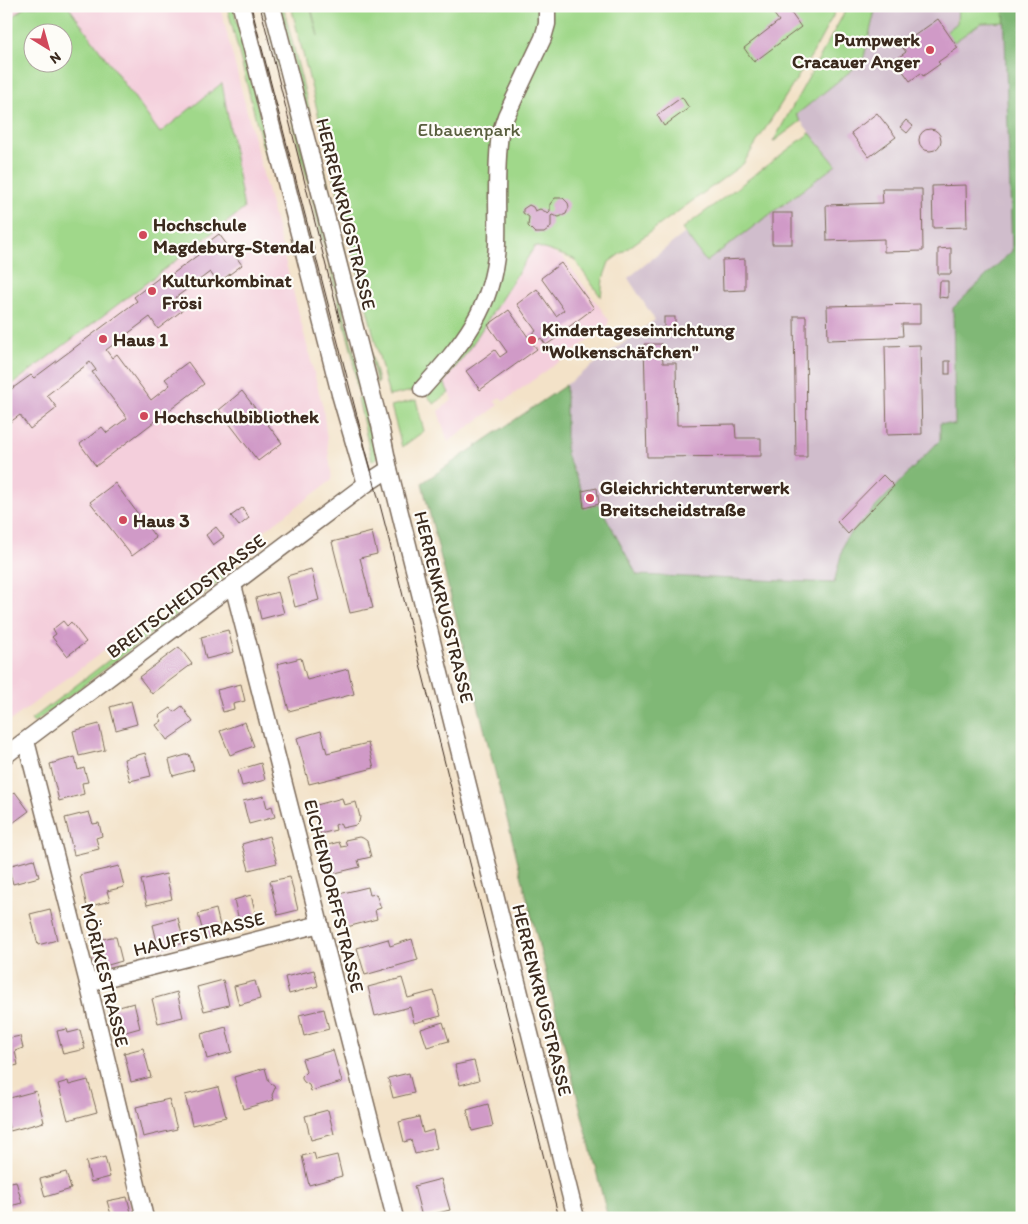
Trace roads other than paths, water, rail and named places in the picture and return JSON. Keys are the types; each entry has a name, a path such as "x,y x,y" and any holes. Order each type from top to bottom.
{"street":[{"path":"241,6 340,394 366,484"},
{"name":"HERRENKRUGSTRASSE","path":"272,6 380,425 389,469 576,1218"},
{"path":"422,389 466,336 478,317 489,290 496,255 500,134 506,116 543,38 547,24 546,6"},
{"name":"BREITSCHEIDSTRASSE","path":"6,756 366,484 389,469"},
{"name":"EICHENDORFFSTRASSE","path":"233,585 395,1218"},
{"name":"MÖRIKESTRASSE","path":"26,741 88,984 144,1218"},
{"name":"HAUFFSTRASSE","path":"88,984 320,924"}],"tram line":[{"path":"251,6 387,532 559,1218"},
{"path":"260,6 340,321"}],"place":[{"name":"Pumpwerk Cracauer Anger","path":"930,50"},
{"name":"Hochschule Magdeburg-Stendal","path":"143,235"},
{"name":"Kulturkombinat Frösi","path":"152,291"},
{"name":"Haus 1","path":"103,339"},
{"name":"Kindertageseinrichtung \"Wolkenschäfchen\"","path":"532,340"},
{"name":"Hochschulbibliothek","path":"144,416"},
{"name":"Gleichrichterunterwerk Breitscheidstraße","path":"590,498"},
{"name":"Haus 3","path":"123,520"}],"park label":[{"name":"Elbauenpark","path":"469,129"}]}
